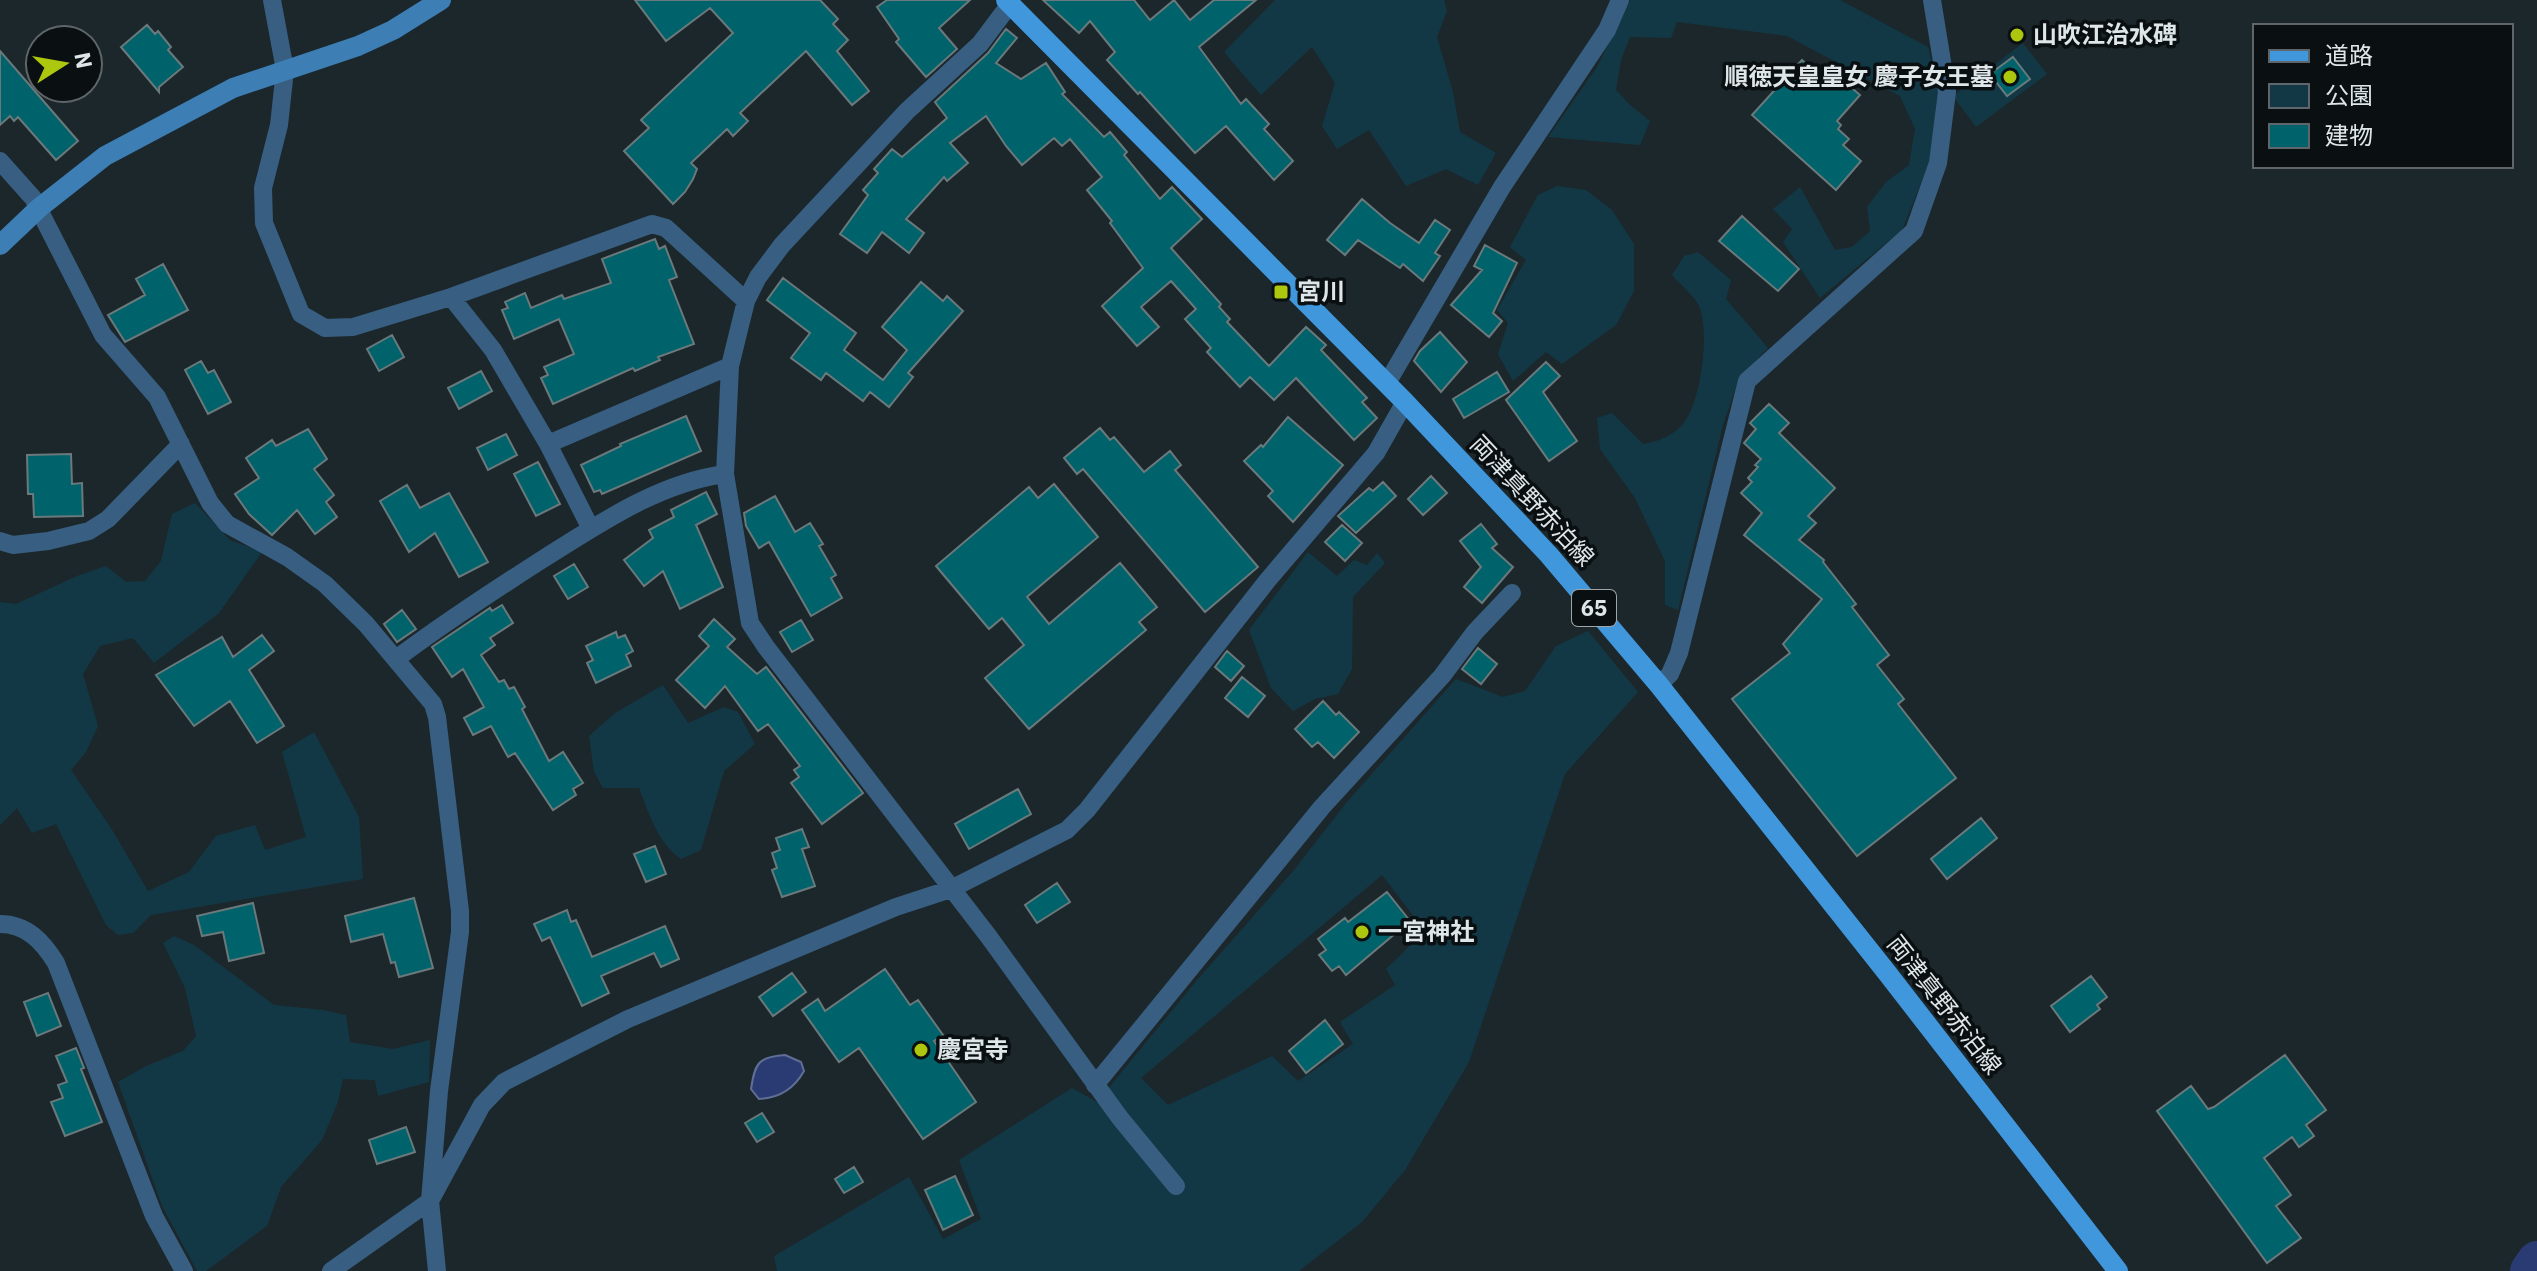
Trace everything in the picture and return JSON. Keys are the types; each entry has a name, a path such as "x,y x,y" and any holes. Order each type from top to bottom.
{"main road":[{"name":"両津真野赤泊線","path":"1008,2 1387,383 1549,555 1659,685 2118,1271"}],"street":[{"path":"272,0 285,70 279,125 263,188 264,223 301,314 325,328 353,327 451,297 652,224 666,228 746,301"},
{"path":"0,245 39,208 105,156 233,88 358,46 393,30 441,0"},
{"path":"1387,383 1502,187 1607,30 1620,0"},
{"path":"1659,685 1670,674 1679,653 1747,381 1914,231 1938,163 1947,92 1932,0"},
{"path":"1008,2 980,44 907,111 782,245 758,277 746,301 730,366 725,474 750,623 989,937 1095,1085 1176,1186"},
{"path":"0,161 39,208 103,335 157,397 210,503 227,524 287,557 325,584 366,624 433,704 460,911 430,1201 437,1271"},
{"path":"451,297 493,350 548,444 591,529"},
{"path":"548,444 730,366"},
{"path":"331,1271 430,1201 482,1105 504,1082 628,1019 896,907 951,889 1067,830 1087,810 1267,581 1376,453 1405,402"},
{"path":"0,541 13,545 48,541 89,531 108,519 181,444"},
{"path":"396,659 461,611 591,529 643,500 705,476 725,474"},
{"path":"1095,1085 1322,807 1512,593"},
{"path":"0,924 9,924 35,935 56,963 154,1216 184,1271"}],"green space":[{"path":"1275,0 1444,0 1447,11 1437,37 1453,92 1460,132 1496,153 1478,185 1446,169 1406,186 1369,130 1337,149 1322,126 1335,83 1312,47 1261,95 1224,52"},
{"path":"1630,0 1840,0 1928,47 1939,91 1930,161 1902,230 1820,298 1783,242 1792,229 1773,209 1800,187 1835,250 1852,247 1870,231 1867,207 1886,182 1909,165 1915,129 1900,96 1787,36 1677,22 1671,38 1630,37 1621,60 1616,90 1650,121 1640,145 1548,137 1597,67"},
{"path":"2023,43 2047,74 1976,127 1953,96"},
{"path":"1557,186 1586,190 1612,210 1634,244 1634,291 1616,325 1562,364 1546,352 1513,381 1498,354 1508,323 1497,310 1526,260 1510,247 1538,195"},
{"path":"1698,252 1731,280 1726,299 1768,348 1739,378 1723,425 1678,610 1665,605 1665,561 1635,498 1600,449 1597,418 1612,413 1643,444 1667,436 1686,420 1700,380 1704,329 1698,304 1672,275 1684,256"},
{"path":"195,503 230,540 262,552 219,613 154,663 133,638 100,646 83,674 98,726 86,752 71,770 111,828 148,891 189,872 216,836 255,825 265,850 306,837 282,752 314,732 359,817 363,879 151,915 133,933 118,935 106,925 56,824 32,833 17,808 0,825 0,602 16,604 106,566 126,582 145,581 161,561 172,514"},
{"path":"1308,552 1337,576 1354,560 1367,565 1377,553 1385,563 1353,597 1352,669 1338,694 1315,699 1293,711 1271,688 1249,630"},
{"path":"1588,631 1638,692 1565,774 1469,1062 1405,1170 1362,1222 1299,1271 777,1271 774,1256 909,1177 943,1239 981,1219 959,1160 1072,1088 1097,1102 1198,979 1294,870 1346,803 1456,679 1503,697 1525,691 1556,646","holes":["1382,875 1425,931 1386,969 1395,985 1340,1022 1353,1044 1298,1081 1272,1056 1168,1105 1141,1078"]},
{"path":"663,685 688,723 724,707 738,712 755,744 724,771 701,850 681,859 660,836 639,788 603,788 594,772 589,736 615,713"},
{"path":"174,936 194,945 274,1005 346,1015 350,1042 393,1049 430,1040 429,1082 378,1096 375,1080 343,1079 338,1102 322,1140 281,1187 267,1226 206,1271 197,1271 162,1206 118,1082 183,1051 196,1036 185,988 163,943"}],"water":[{"path":"785,1055 801,1062 804,1071 786,1091 759,1099 751,1089 756,1067 763,1060"}],"building":[{"path":"635,0 820,0 838,19 833,24 848,40 837,51 869,91 852,105 806,51 740,113 748,121 733,136 727,129 691,163 697,169 693,179 673,204 624,151 649,128 641,120 733,33 710,8 666,41"},
{"path":"887,0 970,0 939,28 957,49 926,77 896,42 899,39 877,7"},
{"path":"1043,0 1134,0 1150,20 1174,0 1190,20 1214,0 1256,0 1199,47 1241,104 1246,99 1269,124 1264,129 1293,161 1274,180 1226,126 1195,153 1107,60 1115,52 1090,21 1079,33"},
{"path":"147,25 155,34 158,31 171,47 168,50 183,67 159,87 159,92 121,47"},
{"path":"1006,29 1017,38 996,63 1021,79 1046,63 1065,92 1062,94 1104,137 1110,132 1127,152 1124,155 1160,199 1172,187 1202,219 1171,248 1221,304 1219,307 1230,319 1227,322 1269,366 1306,327 1326,345 1321,350 1367,398 1362,402 1377,418 1354,440 1296,378 1274,400 1250,377 1240,387 1207,352 1211,348 1185,319 1196,309 1171,281 1141,307 1159,327 1137,346 1102,306 1143,268 1087,190 1102,177 1070,139 1062,146 1054,138 1022,165 986,116 950,143 968,163 947,181 944,177 906,219 924,233 909,253 882,232 867,253 840,234 868,195 863,190 878,173 874,169 892,149 902,157 947,118 935,102 988,53"},
{"path":"0,51 24,79 24,104 46,104 78,141 56,160 18,117 14,121 10,116 0,125"},
{"name":"順徳天皇皇女 慶子女王墓","path":"2013,57 2030,79 2007,96 1990,74"},
{"path":"1802,60 1824,80 1832,71 1860,95 1837,121 1841,125 1838,129 1849,139 1843,145 1861,161 1836,190 1752,115"},
{"path":"1362,199 1419,243 1435,220 1450,230 1435,253 1440,256 1423,281 1403,264 1400,268 1358,240 1345,255 1327,240"},
{"path":"1742,216 1799,269 1778,291 1719,241"},
{"path":"655,239 659,249 665,246 677,277 669,280 694,344 553,404 541,378 548,375 544,367 574,354 559,319 514,339 502,310 508,308 505,302 525,293 531,308 562,295 564,299 611,283 602,259"},
{"path":"1485,245 1517,263 1493,313 1502,321 1489,337 1451,305 1482,270 1474,266"},
{"path":"163,264 188,310 125,342 108,315 145,295 136,279"},
{"path":"783,278 856,333 844,350 883,380 907,350 882,327 921,282 943,301 947,296 963,311 908,373 913,377 889,407 870,392 863,401 826,373 821,380 791,358 810,333 767,300"},
{"path":"1440,332 1467,362 1441,392 1414,361"},
{"path":"392,335 404,357 379,371 367,349"},
{"path":"201,361 208,373 214,370 231,402 208,414 185,370"},
{"path":"1546,362 1560,376 1543,392 1577,441 1549,461 1506,400"},
{"path":"481,371 492,391 459,409 448,388"},
{"path":"1497,372 1509,392 1464,418 1453,399"},
{"path":"1769,404 1789,423 1779,433 1835,488 1808,516 1816,523 1799,540 1824,560 1856,604 1852,607 1889,655 1877,665 1904,699 1898,704 1956,778 1857,856 1732,699 1790,653 1783,644 1822,599 1744,535 1762,513 1741,493 1752,482 1748,478 1761,459 1744,443 1756,429 1750,423"},
{"path":"686,416 701,451 602,494 600,490 594,492 581,465 620,444"},
{"path":"1288,417 1343,465 1293,522 1268,496 1273,491 1244,461 1261,445 1263,447"},
{"path":"1100,428 1110,440 1114,437 1144,472 1170,451 1181,465 1175,470 1258,567 1205,612 1083,469 1077,474 1064,458"},
{"path":"308,429 327,459 314,469 334,495 326,502 337,517 315,534 297,510 272,535 249,514 235,494 259,478 246,458 272,440 276,446"},
{"path":"506,434 517,455 488,470 477,448"},
{"path":"71,454 72,484 82,483 83,516 34,517 33,494 28,494 27,455"},
{"path":"538,462 560,504 536,516 514,474"},
{"path":"1431,476 1447,493 1423,515 1408,499"},
{"path":"1383,482 1396,496 1356,533 1338,516 1369,488 1373,491"},
{"path":"1054,484 1098,537 1027,597 1049,624 1120,563 1157,607 1139,622 1146,630 1029,729 985,678 1024,645 1002,618 989,629 936,566 1029,487 1038,498"},
{"path":"407,485 420,508 449,493 488,562 459,577 435,533 409,552 380,501"},
{"path":"706,492 717,514 696,525 723,587 680,609 663,571 644,586 624,560 653,538 649,530 674,517 671,510"},
{"path":"775,496 795,532 810,523 836,575 831,578 842,598 811,616 769,542 759,548 746,526 744,513"},
{"path":"1481,524 1497,544 1492,548 1513,567 1482,603 1464,587 1481,567 1460,541"},
{"path":"1342,525 1362,543 1345,561 1325,542"},
{"path":"574,564 588,587 568,599 554,576"},
{"path":"502,605 513,623 490,638 495,645 481,655 499,682 504,680 509,689 514,687 549,761 563,752 583,783 573,789 576,795 553,810 515,753 508,757 491,726 473,735 464,718 484,707 463,669 452,677 432,647 490,608 492,611"},
{"path":"402,610 416,629 397,642 384,624"},
{"path":"714,619 735,639 727,647 757,674 766,667 863,793 822,824 791,783 799,777 794,770 800,766 768,724 758,731 725,686 705,708 676,680 709,646 699,636"},
{"path":"801,620 813,640 792,652 780,632"},
{"path":"616,632 618,638 625,635 633,651 626,655 631,666 596,683 587,663 593,660 586,646"},
{"path":"262,635 274,651 249,670 284,726 257,743 230,701 194,726 156,675 222,637 233,657"},
{"path":"1478,648 1497,664 1481,684 1462,669"},
{"path":"1227,651 1244,666 1231,681 1215,667"},
{"path":"1242,677 1265,696 1248,717 1225,698"},
{"path":"1323,701 1359,732 1334,758 1318,742 1312,747 1295,729"},
{"path":"1018,789 1031,814 969,849 955,824"},
{"path":"1981,818 1997,838 1947,879 1931,859"},
{"path":"802,829 809,847 802,849 815,886 782,897 772,870 777,868 772,853 780,850 776,838"},
{"path":"655,846 666,874 646,882 634,854"},
{"path":"1057,883 1070,902 1037,923 1025,905"},
{"name":"一宮神社","path":"1387,892 1410,921 1346,975 1339,966 1332,971 1319,955 1326,950 1318,939 1345,918 1348,922"},
{"path":"414,898 433,968 399,977 395,962 391,963 383,934 351,942 345,916"},
{"path":"253,903 264,953 229,961 223,932 202,936 197,916"},
{"path":"567,910 571,922 576,920 592,957 665,926 679,959 661,967 654,953 601,976 609,993 582,1006 550,937 542,941 534,924"},
{"name":"慶宮寺","path":"885,969 910,1005 918,1000 943,1035 934,1041 976,1102 923,1139 859,1048 839,1062 802,1010 818,999 825,1011"},
{"path":"792,973 806,992 773,1016 759,997"},
{"path":"2091,976 2107,997 2097,1005 2100,1009 2070,1032 2051,1006"},
{"path":"48,993 61,1026 37,1036 24,1002"},
{"path":"1325,1020 1343,1044 1306,1073 1289,1051"},
{"path":"76,1048 102,1122 65,1136 51,1102 63,1098 58,1085 67,1082 56,1056"},
{"path":"2285,1055 2326,1110 2306,1125 2314,1136 2299,1147 2292,1137 2264,1158 2291,1195 2276,1206 2301,1238 2267,1263 2157,1111 2191,1086 2208,1109 2214,1107"},
{"path":"762,1113 774,1132 757,1142 745,1123"},
{"path":"406,1127 415,1152 377,1164 369,1140"},
{"path":"854,1167 863,1182 844,1193 835,1179"},
{"path":"955,1176 973,1215 943,1230 925,1190"}],"waterway":[{"path":"2530,1271 2537,1261"}],"place":[{"name":"山吹江治水碑","path":"2017,35"},
{"name":"順徳天皇皇女 慶子女王墓","path":"2010,77"},
{"name":"宮川","path":"1281,292"},
{"name":"一宮神社","path":"1362,932"},
{"name":"慶宮寺","path":"921,1050"}]}
